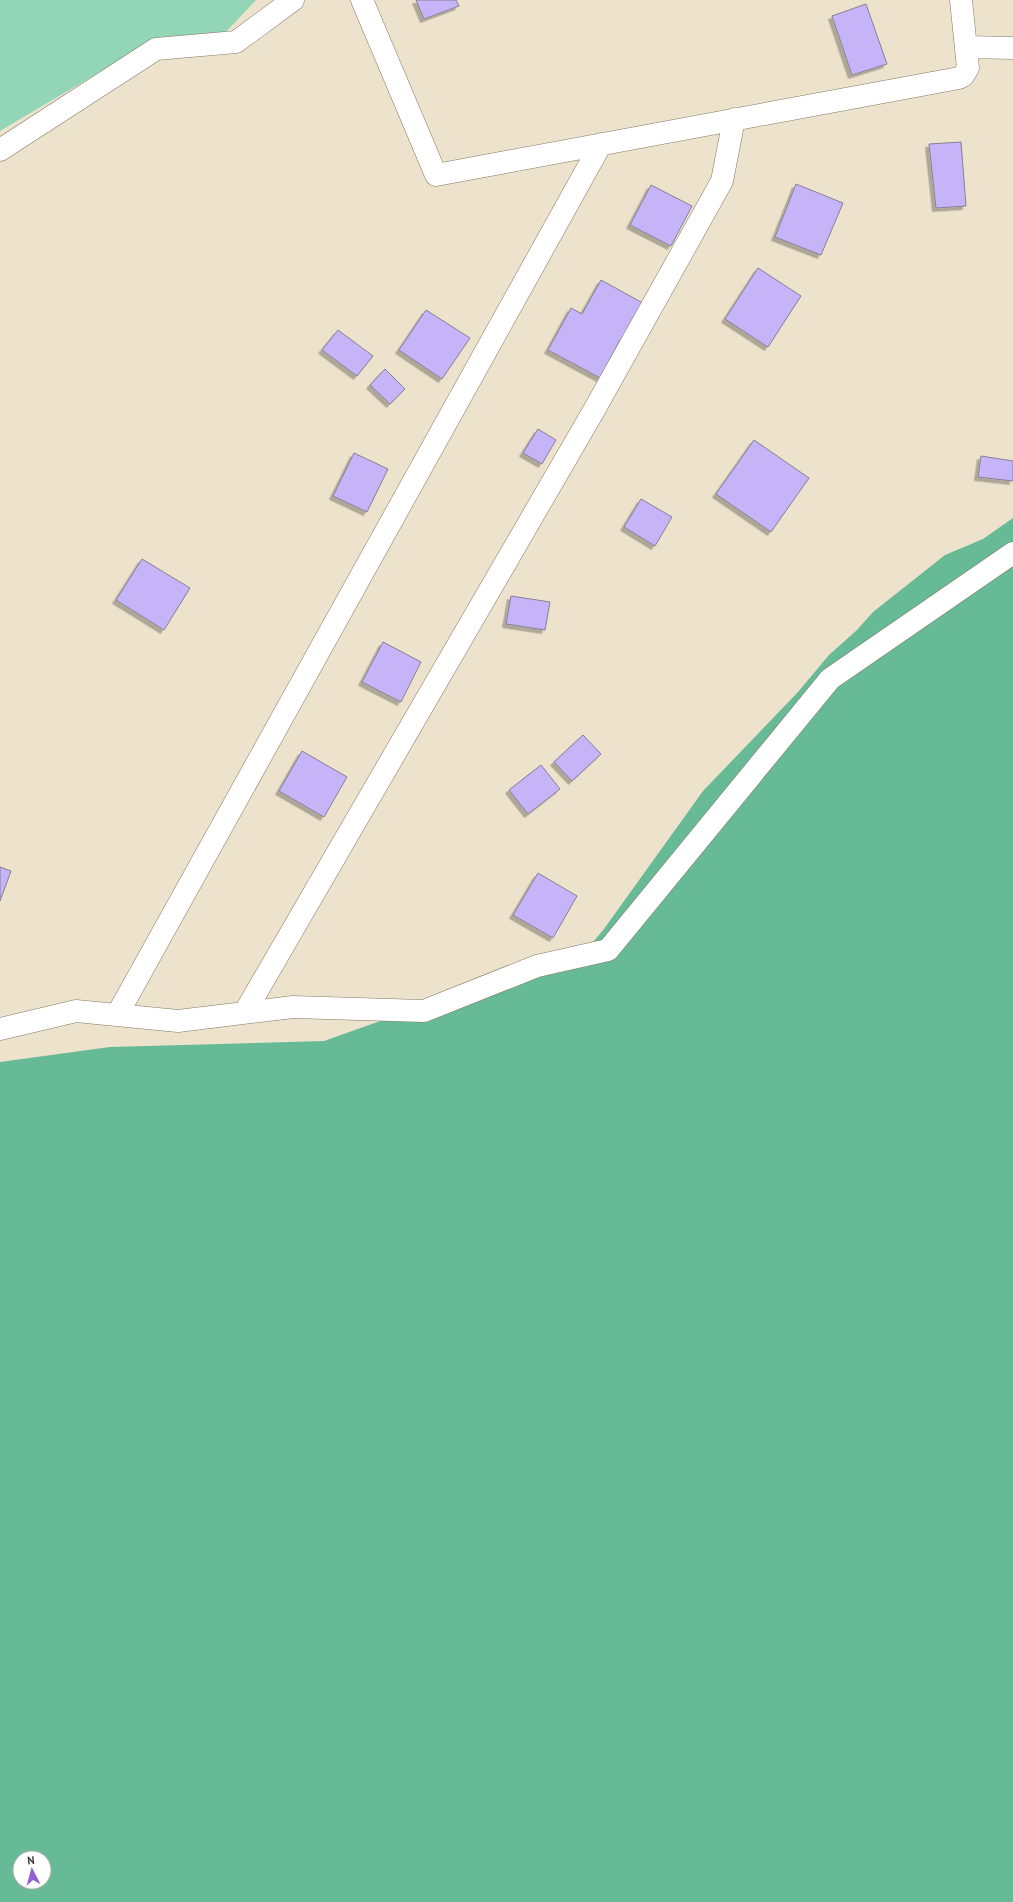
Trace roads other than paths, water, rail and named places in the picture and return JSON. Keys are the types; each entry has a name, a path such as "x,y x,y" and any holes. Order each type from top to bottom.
{"street":[{"path":"0,150 156,49 236,42 293,0"},
{"path":"362,0 436,174 959,78 963,76 968,68 961,0"},
{"path":"966,47 1013,48"},
{"path":"245,1012 593,412 722,181 734,119"},
{"path":"118,1015 601,144"},
{"path":"0,1029 76,1011 178,1021 293,1007 424,1011 537,966 608,950 830,679 1013,554"}]}
